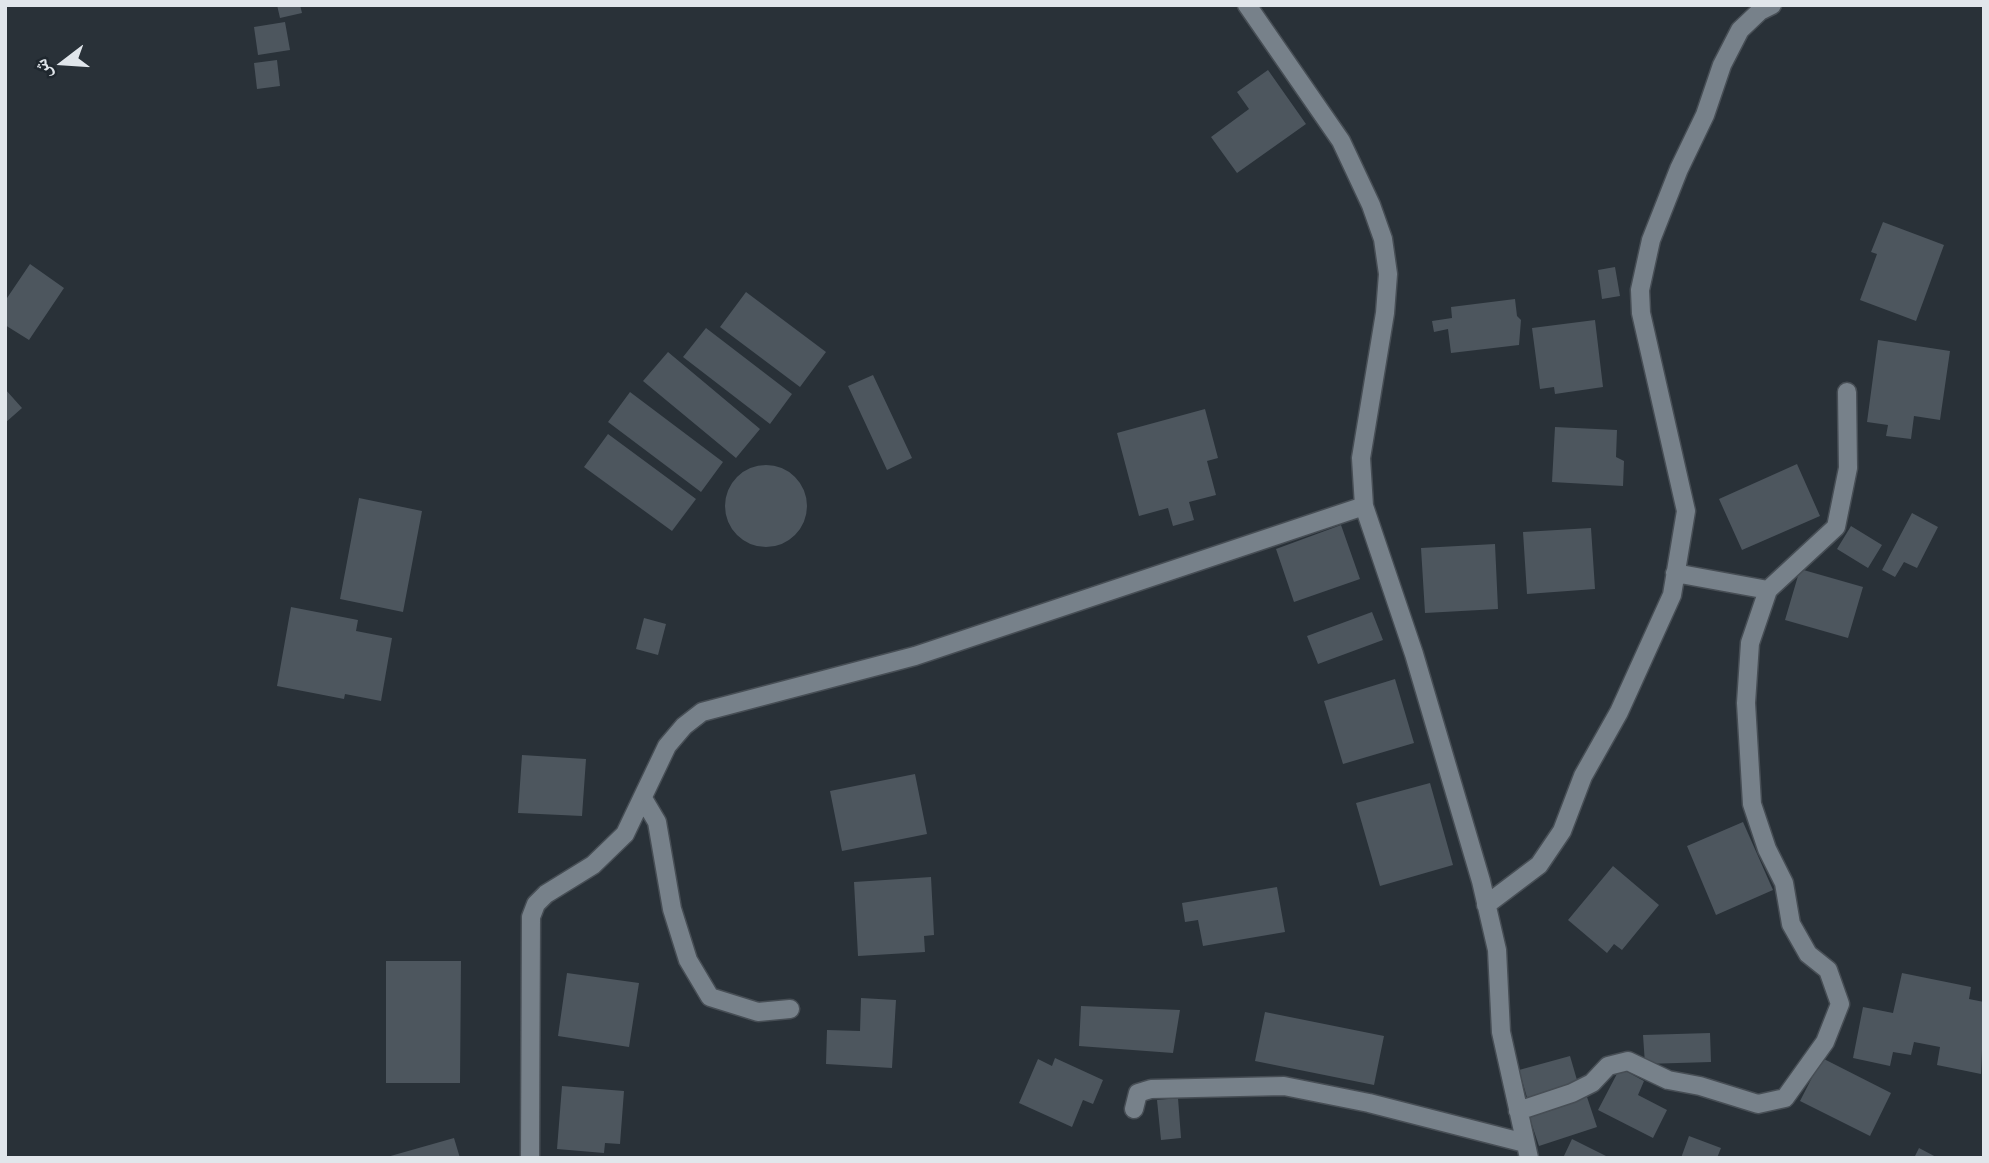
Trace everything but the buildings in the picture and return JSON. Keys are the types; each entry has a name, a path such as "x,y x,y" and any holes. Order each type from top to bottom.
{"street":[{"path":"1134,1110 1138,1093 1151,1089 1284,1086 1369,1103 1527,1151 1501,1032 1497,950 1486,905 1414,654 1364,506 1360,458 1375,381 1387,287 1383,239 1371,205 1341,141 1247,5"},
{"path":"1486,905 1539,865 1562,831 1583,776 1619,712 1672,595 1686,511 1641,313 1640,290 1651,240 1679,169 1705,115 1722,65 1740,30 1772,5"},
{"path":"1518,1111 1572,1093 1592,1083 1608,1066 1628,1061 1668,1080 1700,1086 1758,1104 1785,1098 1825,1042 1840,1004 1828,970 1808,954 1791,923 1784,883 1767,849 1752,803 1746,703 1750,643 1768,590 1836,527 1848,468 1847,392"},
{"path":"530,1158 531,917 536,904 546,894 612,850 625,834 644,800 667,746 684,726 702,712 915,656 1364,506"},
{"path":"1675,573 1768,590"},
{"path":"644,800 657,822 672,909 688,960 710,997 758,1012 790,1009"}]}
